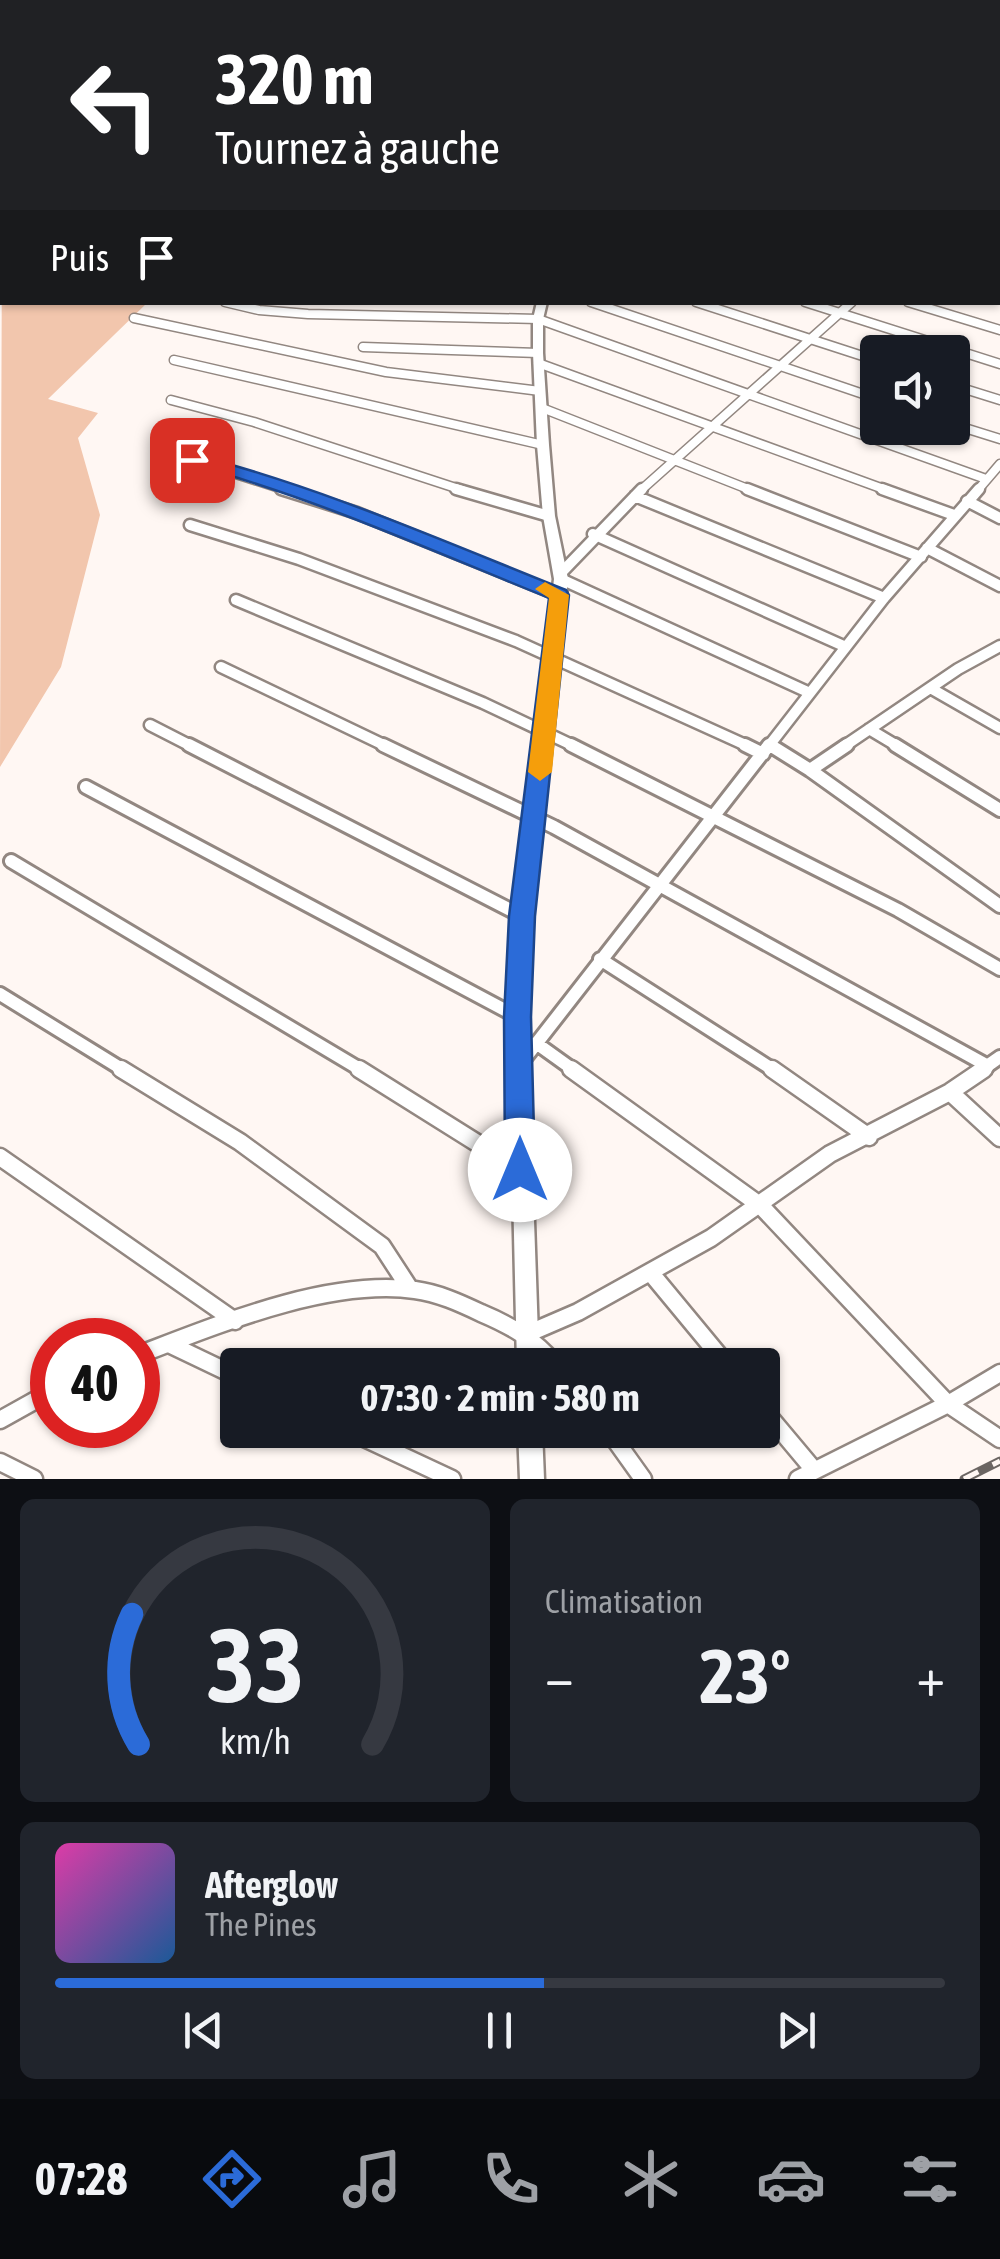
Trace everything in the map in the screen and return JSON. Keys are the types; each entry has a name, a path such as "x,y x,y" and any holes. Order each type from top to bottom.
{"street":[{"path":"238,305 341,315 540,311 748,396 986,479"},
{"path":"341,315 344,305"},
{"path":"600,305 860,393"},
{"path":"705,305 860,354"},
{"path":"814,305 1000,364"},
{"path":"560,582 592,534 848,305"},
{"path":"918,305 1000,330"},
{"path":"527,1348 518,1017 522,916 546,732 560,582 549,516 538,358 540,311"},
{"path":"134,318 218,331 337,363 403,375 540,391"},
{"path":"364,347 538,358 954,515"},
{"path":"174,360 544,444"},
{"path":"970,390 1000,400"},
{"path":"171,400 254,422 390,469 549,516"},
{"path":"542,408 924,553 1000,586"},
{"path":"970,430 1000,439"},
{"path":"192,460 242,472 560,582 810,693"},
{"path":"519,1066 884,598 999,467"},
{"path":"635,496 884,598"},
{"path":"966,502 1000,518"},
{"path":"190,525 246,540 553,654 810,770 1000,906"},
{"path":"592,534 846,647"},
{"path":"236,600 546,732 898,910 1000,969"},
{"path":"810,770 999,648"},
{"path":"221,667 534,817 994,1062 869,1138 830,1154 762,1206 650,1272 578,1312 527,1334"},
{"path":"932,688 1000,728"},
{"path":"150,725 522,916"},
{"path":"870,730 1000,810"},
{"path":"86,787 518,1017"},
{"path":"10,861 399,1092 520,1170"},
{"path":"600,959 734,1042 869,1138"},
{"path":"0,994 256,1153 382,1246 410,1288"},
{"path":"536,1043 762,1206 948,1404 1000,1438"},
{"path":"950,1092 1000,1138"},
{"path":"0,1156 235,1321"},
{"path":"650,1272 713,1348"},
{"path":"160,1347 235,1321 348,1294 410,1288 527,1334 540,1348"},
{"path":"169,1344 220,1368"},
{"path":"780,1435 806,1474 948,1404 1000,1372"},
{"path":"0,1420 30,1403"},
{"path":"385,1448 452,1479"},
{"path":"531,1448 532,1479"},
{"path":"621,1448 644,1479"},
{"path":"0,1462 34,1479"}],"shaded area":[{"path":"2,305 145,305 48,399 98,413 78,438 100,515 61,667 0,767"}],"railway":[{"path":"964,1479 1000,1461"}],"slow traffic":[{"path":"540,772 559,595 545,589"}],"route":[{"path":"192,460 242,472 356,513 559,595 522,916 518,1017 520,1170"}]}
